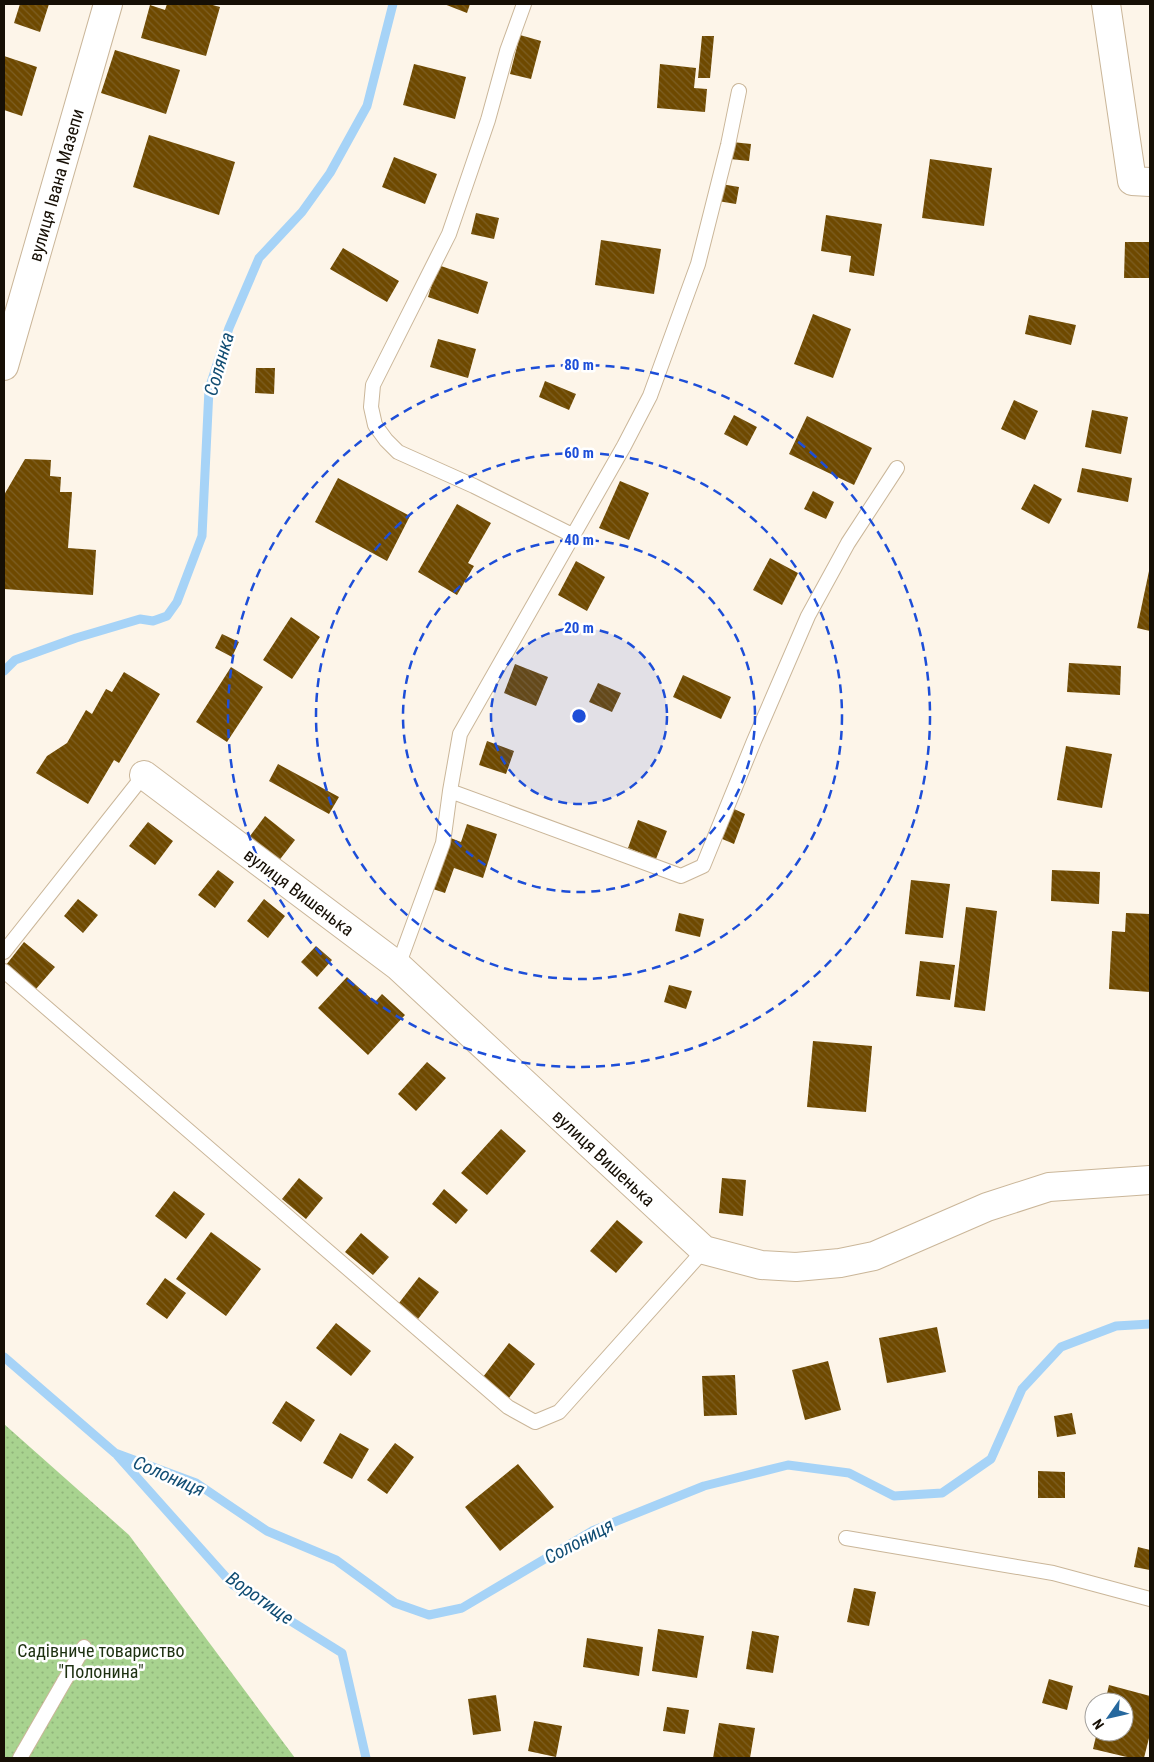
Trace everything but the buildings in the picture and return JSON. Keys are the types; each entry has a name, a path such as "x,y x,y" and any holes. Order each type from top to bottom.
{"street":[{"name":"вулиця Івана Мазепи","path":"4,366 108,4"},
{"path":"1106,4 1132,181 1150,182"},
{"name":"вулиця Вишенька","path":"144,775 398,966 704,1250 761,1265 796,1267 840,1263 874,1256 987,1207 1049,1188 1150,1180"}],"lane":[{"path":"524,4 507,51 488,120 449,234 373,385 371,407 375,426 398,452 474,486 572,536"},
{"path":"398,966 443,843 460,734 624,446 650,396 698,264 728,145 739,91"},
{"path":"450,791 681,876 704,866 754,741 808,616 848,543 897,468"},
{"path":"4,952 144,775"},
{"path":"4,971 508,1406 535,1422 559,1412 704,1250"},
{"path":"846,1538 1052,1573 1150,1599"},
{"path":"20,1758 84,1647"}],"green space":[{"name":"Садівниче товариство \"Полонина\"","path":"4,1424 129,1535 295,1758 4,1758"}],"waterway":[{"name":"Солянка","path":"4,671 15,660 76,638 140,619 153,621 167,616 177,602 202,536 209,389 229,328 259,258 302,212 330,173 367,106 393,4"},
{"name":"Солониця","path":"4,1357 115,1453 196,1483 267,1531 336,1560 395,1603 429,1615 462,1608 592,1531 704,1486 788,1465 849,1473 894,1496 942,1493 991,1459 1022,1389 1061,1347 1116,1326 1150,1324"},
{"name":"Воротище","path":"117,1455 233,1585 342,1653 366,1758"}]}
